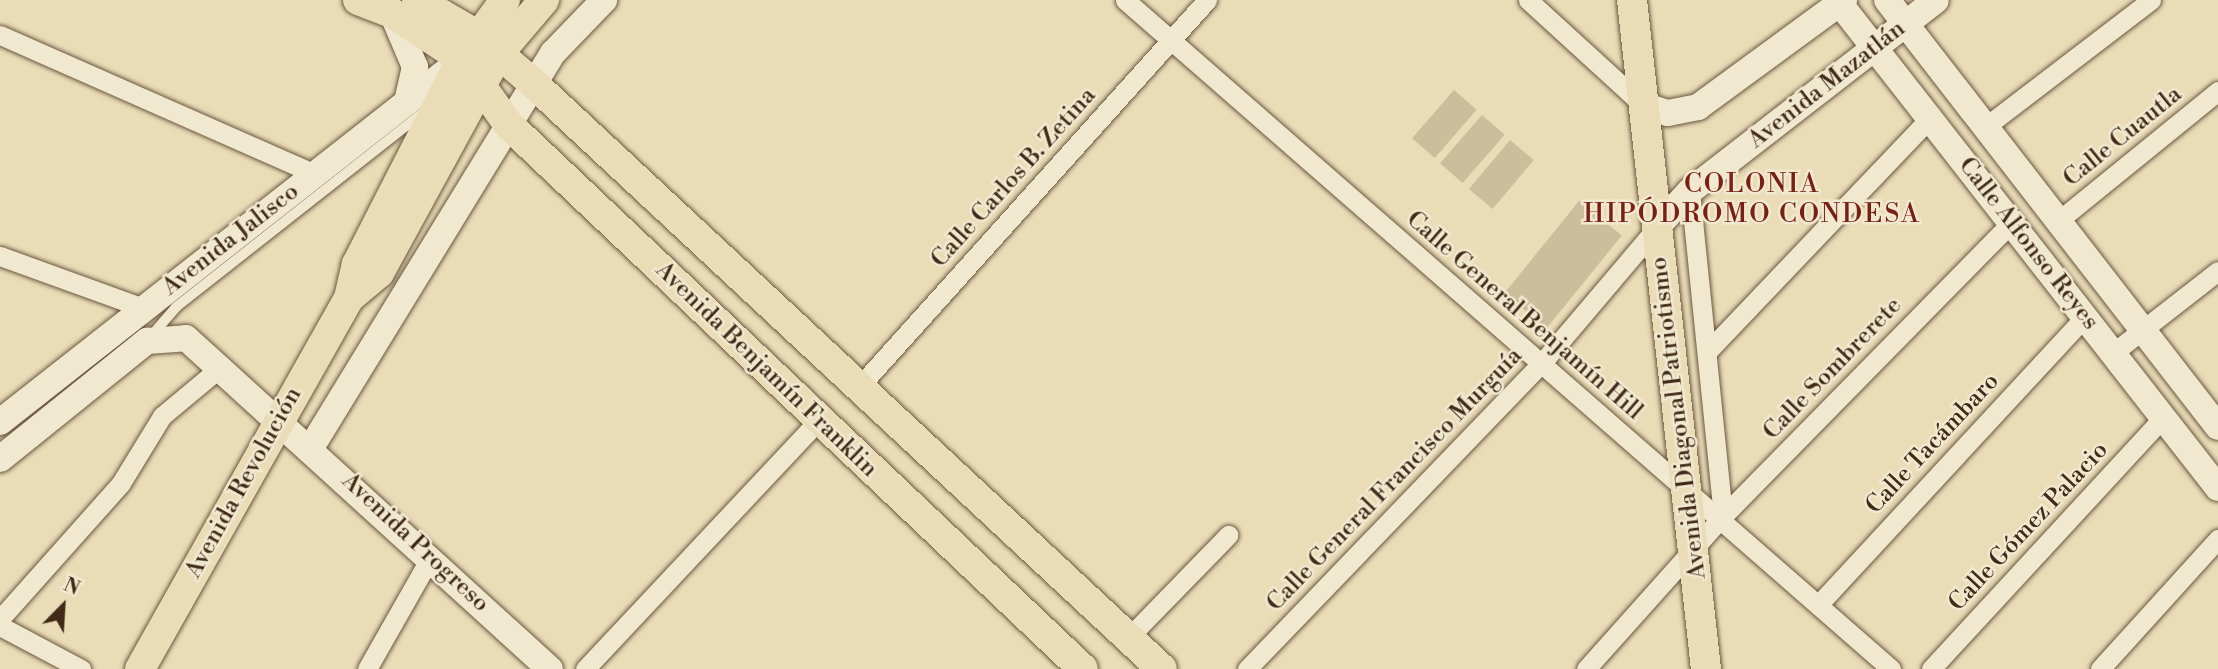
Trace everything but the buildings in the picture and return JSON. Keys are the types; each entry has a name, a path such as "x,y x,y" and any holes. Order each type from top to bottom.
{"main road":[{"path":"358,0 404,7 479,49"},
{"path":"479,49 505,0"},
{"path":"479,49 544,0"},
{"name":"Avenida Revolución","path":"312,446 534,84 568,33 604,0"},
{"name":"Avenida Diagonal Patriotismo","path":"1632,0 1696,554 1706,669"},
{"name":"Calle Alfonso Reyes","path":"1887,0 2218,427"},
{"name":"Avenida Mazatlán","path":"1657,227 1690,191 1936,0"},
{"path":"1643,105 1668,113 1698,107 1840,1"},
{"name":"Calle Alfonso Reyes","path":"1840,1 2218,488"},
{"path":"404,7 415,67 407,102"},
{"name":"Avenida Benjamín Franklin","path":"479,49 534,84 1162,669"},
{"name":"Avenida Benjamín Franklin","path":"479,49 481,87 508,124 818,421 1083,669"},
{"name":"Avenida Revolución","path":"141,669 349,298 356,264 444,97 479,49"},
{"name":"Avenida Jalisco","path":"0,422 407,102 479,49"},
{"name":"Avenida Revolución","path":"349,298 379,273 481,87"},
{"name":"Avenida Progreso","path":"147,341 186,338 222,366 312,446 550,669"},
{"path":"0,459 147,341"}],"street":[{"name":"Calle General Benjamín Hill","path":"1125,0 1688,492 1723,516 1891,669"},
{"name":"Calle Carlos B. Zetina","path":"858,388 1207,0"},
{"path":"1528,0 1643,105"},
{"path":"1985,127 2151,0"},
{"path":"0,35 315,174"},
{"name":"Calle Cuautla","path":"2058,221 2218,91"},
{"path":"1707,352 1930,118"},
{"path":"1690,191 1723,516"},
{"name":"Calle Sombrerete","path":"1586,669 1696,554 1723,516 2011,223"},
{"name":"Calle General Francisco Murguía","path":"1247,669 1541,364 1657,227"},
{"path":"0,256 144,307"},
{"path":"2113,353 2218,271"},
{"name":"Calle Tacámbaro","path":"1818,605 2085,317"},
{"path":"0,619 121,483 162,416 222,366"},
{"name":"Calle Gómez Palacio","path":"1931,669 2164,418"},
{"path":"585,669 818,421"},
{"path":"1128,638 1228,535"},
{"path":"2100,669 2218,539"},
{"path":"367,669 430,558"},
{"path":"0,625 81,669"}],"lane":[{"path":"147,341 176,307 444,97 481,87"}],"shaded area":[{"path":"1454,90 1477,110 1435,158 1412,138"},
{"path":"1482,115 1505,135 1463,183 1440,163"},
{"path":"1510,140 1534,160 1493,209 1469,189"},
{"path":"1579,201 1622,236 1547,328 1504,293"}],"district":[{"name":"COLONIA HIPÓDROMO CONDESA","path":"1752,200"}]}
